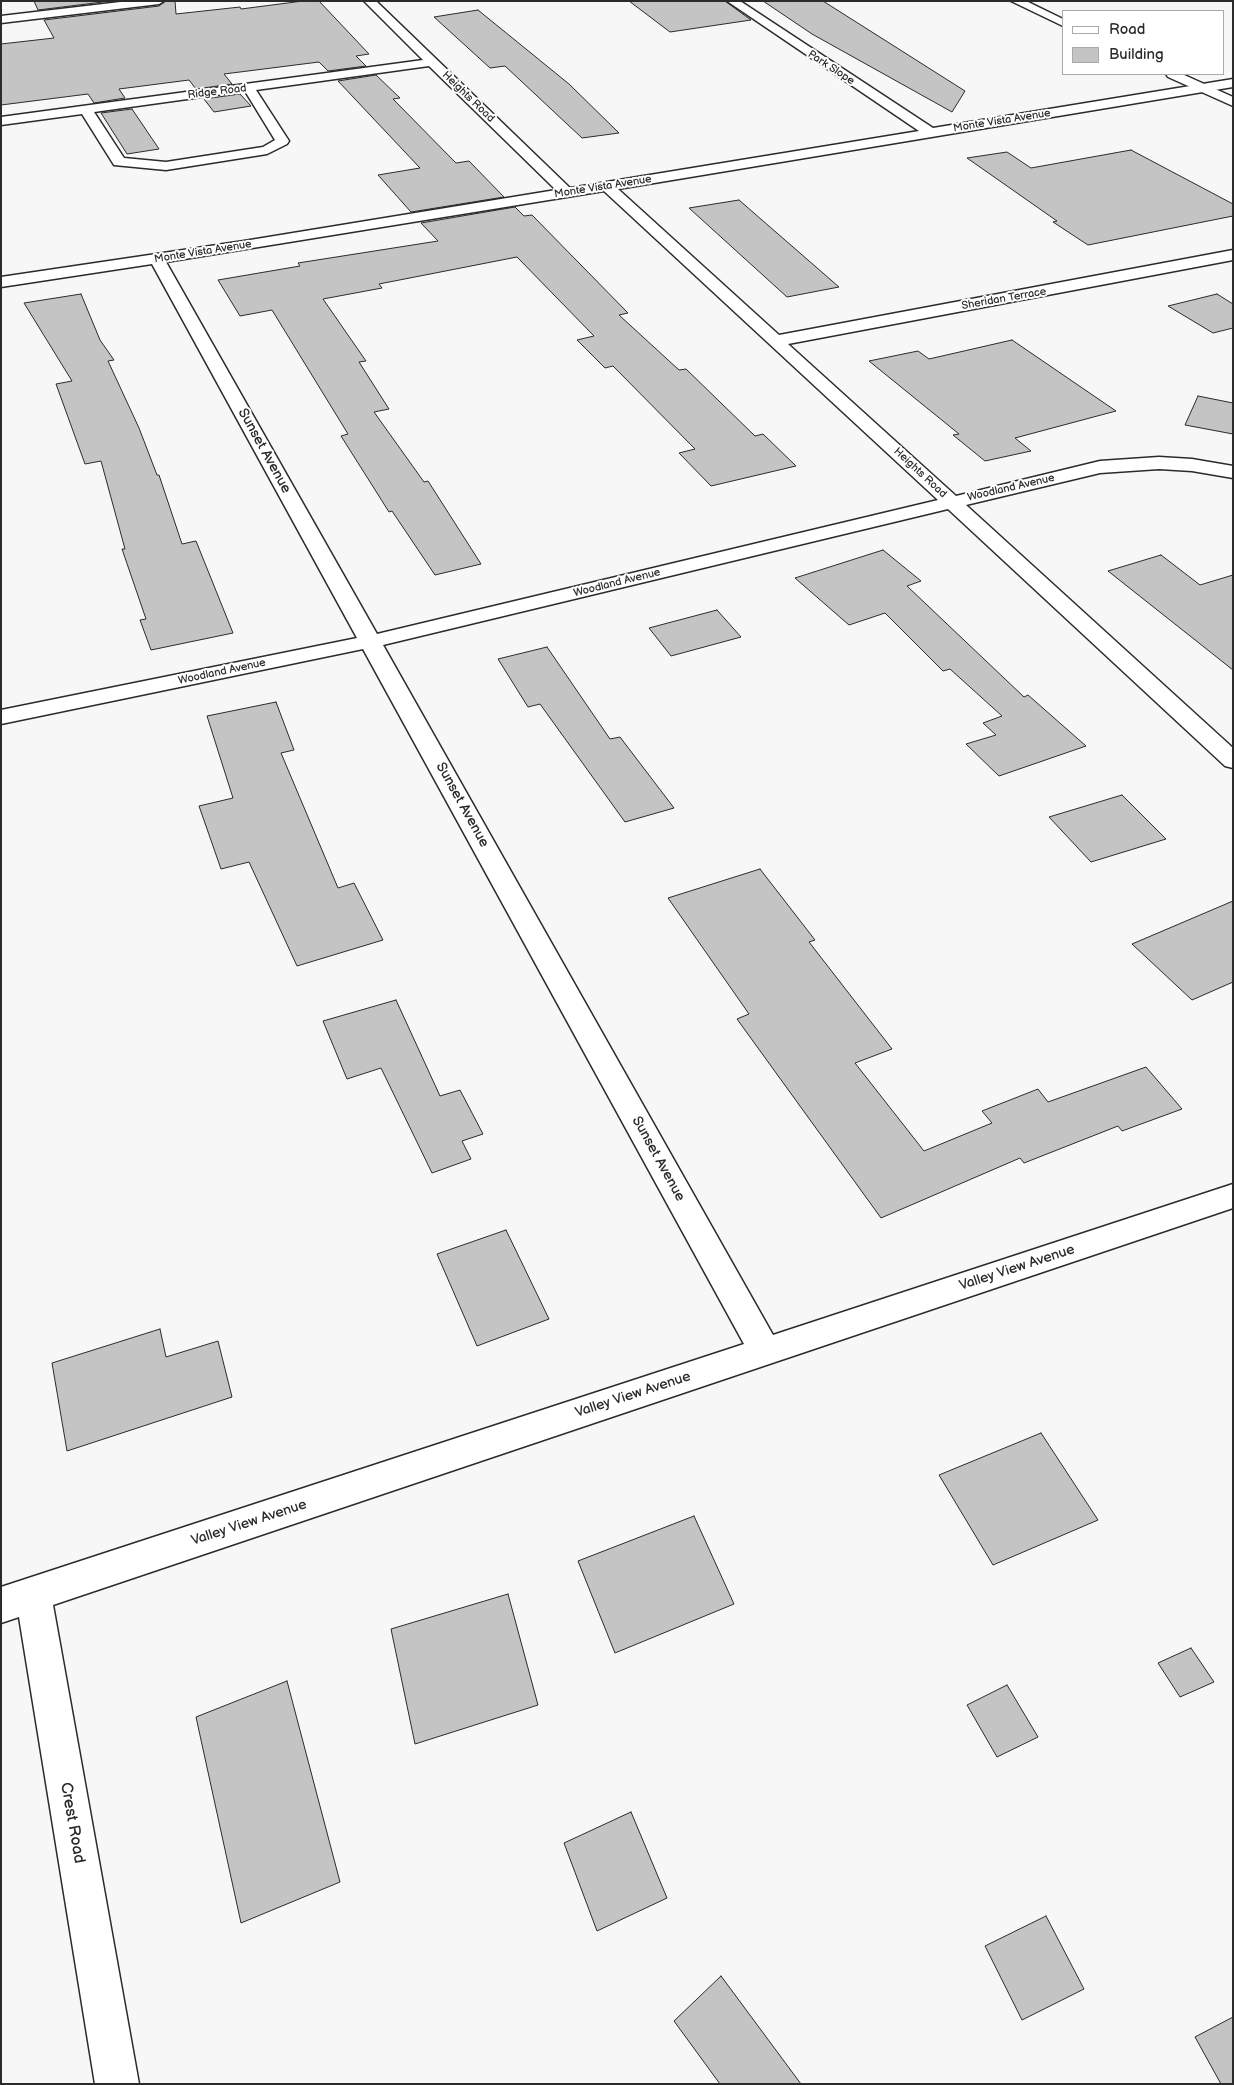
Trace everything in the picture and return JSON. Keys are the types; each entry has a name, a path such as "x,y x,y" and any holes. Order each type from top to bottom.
{"street":[{"path":"1,20 159,1"},
{"name":"Heights Road","path":"369,1 567,193"},
{"name":"Park Slope","path":"732,1 931,133"},
{"path":"1016,1 1062,23"},
{"name":"Ridge Road","path":"1,121 432,62"},
{"path":"1174,75 1233,102"},
{"name":"Monte Vista Avenue","path":"1,282 157,259 567,193 1233,83"},
{"path":"86,110 119,162 166,166 267,150 282,141 249,88"},
{"name":"Heights Road","path":"607,186 1233,760"},
{"name":"Sheridan Terrace","path":"776,341 1233,255"},
{"name":"Sunset Avenue","path":"157,259 765,1351"},
{"name":"Woodland Avenue","path":"1,717 371,642 1100,468 1132,464 1192,465 1233,472"},
{"name":"Valley View Avenue","path":"17,1600 1233,1196"},
{"name":"Crest Road","path":"17,1600 117,2084"}],"building":[{"path":"34,1 111,1 38,10"},
{"path":"166,1 175,1 176,14 319,1 369,54 356,56 366,66 328,71 319,62 224,74 232,84 196,89 189,80 119,89 125,98 94,103 88,94 1,105 1,44 54,38 44,20 159,6"},
{"path":"629,1 725,1 751,20 670,32"},
{"path":"763,1 823,1 965,91 952,112 812,34"},
{"path":"478,10 569,84 619,133 582,138 505,66 490,68 434,17"},
{"path":"376,75 400,98 393,99 456,163 469,161 504,197 411,212 378,175 420,168 338,81"},
{"path":"240,94 251,106 214,112 204,99"},
{"path":"132,109 159,149 127,154 101,113"},
{"path":"1131,150 1233,204 1233,216 1088,245 1053,222 1057,221 967,158 1007,152 1031,168"},
{"path":"739,200 839,287 787,297 689,208"},
{"path":"515,207 524,216 532,215 628,313 619,315 679,370 686,369 755,436 763,434 796,466 711,486 679,453 695,449 613,366 605,368 577,340 594,336 517,257 379,284 382,288 323,299 366,361 359,362 389,409 374,412 424,482 428,481 481,564 435,575 392,511 389,512 341,436 348,434 272,310 240,316 218,280 300,266 298,263 438,241 421,223"},
{"path":"81,294 100,340 114,360 108,361 139,428 157,475 159,475 182,544 196,541 233,633 151,650 140,620 146,619 122,549 125,549 101,461 85,464 56,384 72,381 24,303"},
{"path":"1217,294 1233,304 1233,328 1213,333 1168,306"},
{"path":"1012,340 1116,411 1015,438 1031,451 985,461 953,435 959,434 869,361 918,351 929,359"},
{"path":"1198,396 1233,403 1233,434 1185,425"},
{"path":"883,550 921,581 907,586 1024,697 1028,695 1086,746 999,776 966,744 996,735 983,723 1002,716 950,669 943,671 885,613 849,625 795,578"},
{"path":"1161,555 1200,585 1233,575 1233,670 1108,571"},
{"path":"717,610 741,637 671,656 649,628"},
{"path":"547,647 610,739 620,737 674,808 625,822 540,704 528,707 498,659"},
{"path":"276,702 294,750 281,753 338,888 354,883 383,940 297,966 249,862 221,869 199,806 233,798 207,716"},
{"path":"1122,795 1166,839 1091,862 1049,817"},
{"path":"760,869 815,940 809,942 892,1049 855,1063 924,1151 992,1123 982,1111 1038,1089 1048,1102 1146,1067 1182,1109 1122,1131 1118,1126 1024,1163 1020,1158 881,1218 737,1019 749,1014 668,898"},
{"path":"1233,901 1233,982 1192,1000 1132,944"},
{"path":"396,1000 440,1096 460,1090 483,1134 462,1141 471,1159 432,1173 381,1068 347,1079 323,1021"},
{"path":"506,1230 549,1319 477,1346 437,1254"},
{"path":"160,1329 166,1357 218,1341 232,1397 67,1451 52,1363"},
{"path":"1041,1433 1098,1520 993,1565 939,1475"},
{"path":"694,1516 734,1604 615,1653 578,1561"},
{"path":"508,1594 538,1705 415,1744 391,1629"},
{"path":"1191,1648 1214,1682 1180,1697 1158,1663"},
{"path":"287,1681 340,1882 241,1923 196,1717"},
{"path":"1007,1685 1038,1737 997,1757 967,1705"},
{"path":"631,1812 667,1898 597,1931 564,1843"},
{"path":"1046,1916 1084,1989 1022,2020 985,1946"},
{"path":"721,1976 801,2084 720,2084 674,2021"},
{"path":"1233,2017 1233,2084 1221,2084 1195,2037"}]}
